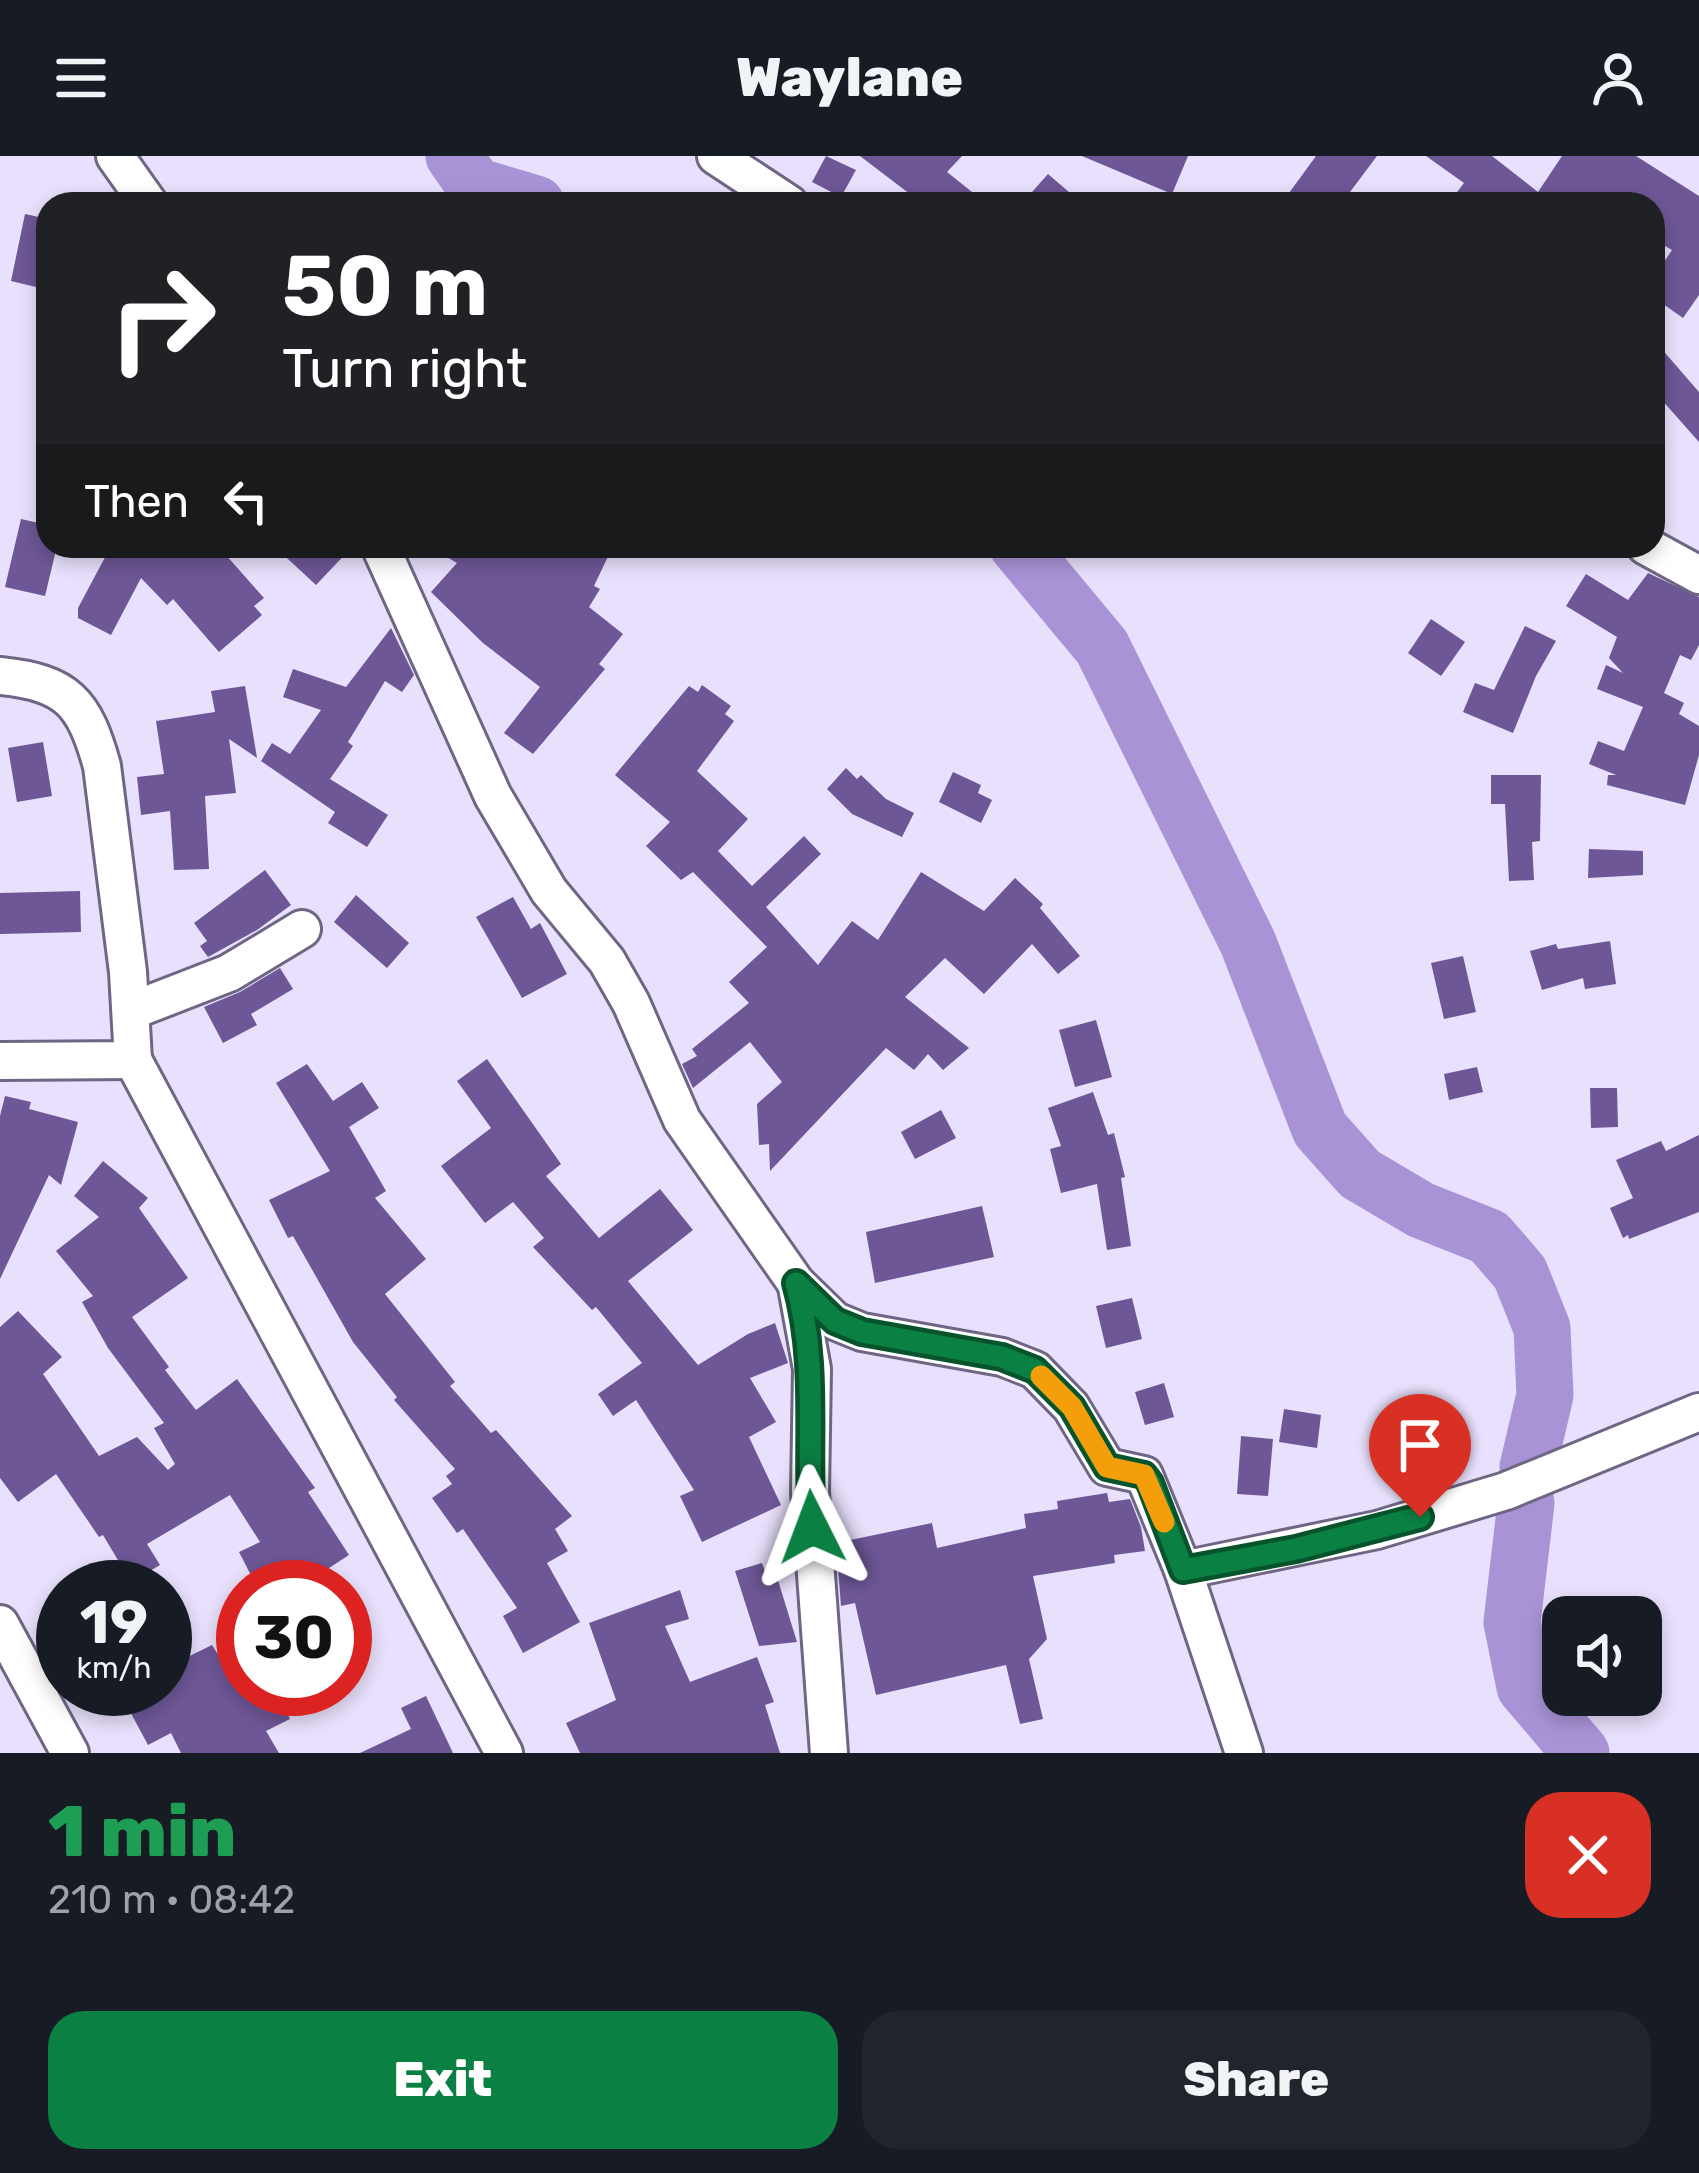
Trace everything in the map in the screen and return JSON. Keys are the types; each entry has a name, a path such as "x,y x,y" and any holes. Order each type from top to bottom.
{"street":[{"path":"115,156 140,192"},
{"path":"716,156 771,192"},
{"path":"1665,556 1699,575"},
{"path":"385,558 493,796 549,891 615,975 682,1120 796,1283 835,1321 862,1332 1002,1357 1035,1370 1072,1407 1107,1467 1144,1475 1183,1570 1244,1753"},
{"path":"0,676 28,679 58,691 81,709 94,736 102,766 133,1060 504,1753"},
{"path":"131,1010 229,974 302,928"},
{"path":"0,1061 133,1060"},
{"path":"796,1283 812,1369 810,1492 829,1753"},
{"path":"1183,1570 1377,1530 1506,1491 1699,1412"},
{"path":"0,1624 70,1753"}],"building":[{"path":"826,156 856,170 844,192 831,192 812,182"},
{"path":"860,156 962,156 947,172 972,192 907,192"},
{"path":"1082,156 1188,156 1173,192"},
{"path":"1316,156 1377,156 1350,192 1290,192"},
{"path":"1426,156 1492,156 1538,192 1457,192 1464,183"},
{"path":"1562,156 1636,156 1699,196 1699,295 1683,318 1665,305 1665,260 1672,250 1665,246 1665,192 1538,192"},
{"path":"1048,174 1069,192 1032,192"},
{"path":"25,214 36,216 36,287 11,281"},
{"path":"1665,353 1699,392 1699,442 1665,404"},
{"path":"21,519 36,522 36,558 54,558 45,596 5,587"},
{"path":"105,558 229,558 264,598 254,606 262,615 219,652 173,599 167,605 141,578 111,635 78,618 78,608"},
{"path":"287,558 342,558 316,585"},
{"path":"448,558 607,558 594,586 600,589 589,607 623,634 599,664 605,669 533,754 504,733 540,687 483,643 431,592 457,563"},
{"path":"1648,573 1699,597 1699,645 1691,660 1680,655 1664,693 1684,703 1679,714 1699,726 1699,755 1685,805 1607,785 1608,775 1616,775 1589,764 1598,741 1624,751 1643,707 1597,689 1606,665 1623,673 1609,658 1617,637 1566,606 1586,574 1628,600"},
{"path":"1431,619 1465,642 1441,676 1408,653"},
{"path":"1525,626 1556,641 1513,733 1463,712 1475,683 1494,690"},
{"path":"391,628 414,675 402,692 385,681 348,742 353,746 330,779 388,815 367,847 328,823 335,812 261,761 272,743 290,754 321,710 283,697 293,669 346,687"},
{"path":"702,685 731,706 725,714 734,721 697,771 748,819 718,851 752,886 804,836 821,854 766,907 818,965 852,921 878,940 921,872 984,911 1015,878 1043,904 1040,908 1080,956 1058,974 1032,944 984,994 945,958 905,997 969,1048 943,1070 928,1054 914,1070 886,1048 770,1171 769,1144 759,1145 757,1104 782,1082 750,1042 693,1088 682,1064 697,1056 692,1049 749,1003 729,982 767,947 693,872 681,880 646,846 670,822 615,775 689,686 698,692"},
{"path":"245,686 257,758 229,739 236,793 205,796 209,869 174,870 170,811 141,815 137,777 164,774 156,721 215,712 211,691"},
{"path":"43,742 52,796 17,802 8,748"},
{"path":"846,768 857,779 861,775 886,799 914,813 902,837 852,814 827,789"},
{"path":"953,772 981,785 978,793 992,800 981,823 939,802"},
{"path":"1491,775 1541,775 1540,841 1532,842 1534,880 1509,881 1505,804 1491,804"},
{"path":"1589,849 1643,851 1643,875 1588,878"},
{"path":"265,870 291,905 208,957 200,946 207,941 194,923"},
{"path":"80,891 81,932 0,934 0,893"},
{"path":"356,895 409,943 387,968 334,922"},
{"path":"513,897 531,929 540,923 567,974 522,998 476,917"},
{"path":"1610,941 1616,984 1585,989 1583,978 1542,990 1530,951 1556,944 1558,949"},
{"path":"1463,956 1476,1012 1444,1019 1431,963"},
{"path":"280,968 293,989 251,1014 257,1025 223,1043 204,1007"},
{"path":"1096,1020 1112,1077 1075,1087 1059,1030"},
{"path":"487,1059 561,1164 546,1176 599,1238 660,1189 693,1230 628,1281 698,1365 775,1323 788,1363 750,1378 776,1422 749,1437 781,1505 702,1542 680,1496 694,1490 636,1400 613,1416 598,1394 642,1363 596,1307 592,1310 533,1247 544,1238 513,1202 485,1223 441,1166 491,1128 457,1081"},
{"path":"307,1064 333,1101 362,1082 379,1108 349,1127 386,1191 375,1198 426,1259 385,1294 455,1382 450,1386 572,1516 555,1529 568,1551 547,1563 580,1622 523,1653 503,1616 517,1608 463,1529 457,1533 432,1498 452,1484 446,1476 455,1469 394,1400 397,1397 353,1342 269,1200 330,1171 276,1083"},
{"path":"1477,1067 1483,1092 1449,1100 1444,1074"},
{"path":"1590,1088 1617,1088 1618,1127 1591,1128"},
{"path":"1093,1092 1108,1135 1114,1133 1125,1177 1121,1178 1131,1246 1107,1250 1097,1184 1061,1193 1050,1149 1061,1146 1048,1108"},
{"path":"5,1096 31,1102 29,1109 78,1122 61,1185 49,1175 0,1279 0,1116"},
{"path":"941,1110 956,1138 915,1159 901,1132"},
{"path":"1699,1135 1699,1212 1623,1238 1610,1208 1633,1198 1616,1160 1661,1141 1666,1151"},
{"path":"103,1161 148,1198 139,1208 188,1278 132,1317 196,1410 237,1379 315,1488 308,1492 349,1555 341,1560 243,1560 239,1552 260,1542 230,1495 147,1544 157,1560 118,1560 56,1474 18,1502 0,1478 0,1327 18,1311 62,1357 43,1374 99,1456 137,1437 168,1470 175,1464 154,1428 164,1423 108,1348 82,1302 93,1296 56,1251 99,1217 74,1196"},
{"path":"982,1206 994,1257 875,1283 866,1232"},
{"path":"1132,1298 1142,1339 1106,1348 1096,1306"},
{"path":"1164,1383 1174,1417 1145,1425 1135,1392"},
{"path":"1284,1409 1321,1415 1317,1448 1279,1442"},
{"path":"1241,1436 1273,1439 1268,1496 1237,1494"},
{"path":"1107,1493 1109,1502 1130,1499 1145,1551 1114,1555 1115,1563 1033,1576 1047,1639 1029,1659 1043,1719 1020,1724 1006,1665 876,1695 855,1603 841,1606 836,1543 932,1523 937,1548 1026,1528 1024,1514 1058,1509 1057,1501"},
{"path":"762,1563 768,1580 777,1577 797,1642 759,1646 735,1571"},
{"path":"680,1590 689,1619 665,1626 690,1682 757,1657 774,1702 765,1705 780,1753 580,1753 566,1723 616,1700 589,1623"},
{"path":"212,1645 216,1651 216,1716 289,1716 266,1731 279,1753 181,1753 171,1733 148,1745 132,1716 192,1716 192,1655"},
{"path":"426,1696 453,1753 360,1753 411,1729 401,1708"}],"waterway":[{"path":"454,156 475,186 495,192"},
{"path":"1028,558 1102,647 1248,943 1320,1129 1360,1174 1421,1210 1489,1237 1520,1273 1542,1328 1545,1395 1528,1467"},
{"path":"1526,1503 1512,1622 1525,1687 1581,1753"}],"slow traffic":[{"path":"1041,1376 1072,1407 1107,1467 1144,1475 1164,1522"}],"route":[{"path":"812,1527 812,1369 796,1283 835,1321 862,1332 1002,1357 1035,1370 1072,1407 1107,1467 1144,1475 1150,1483 1183,1570 1296,1549 1420,1517"}]}
